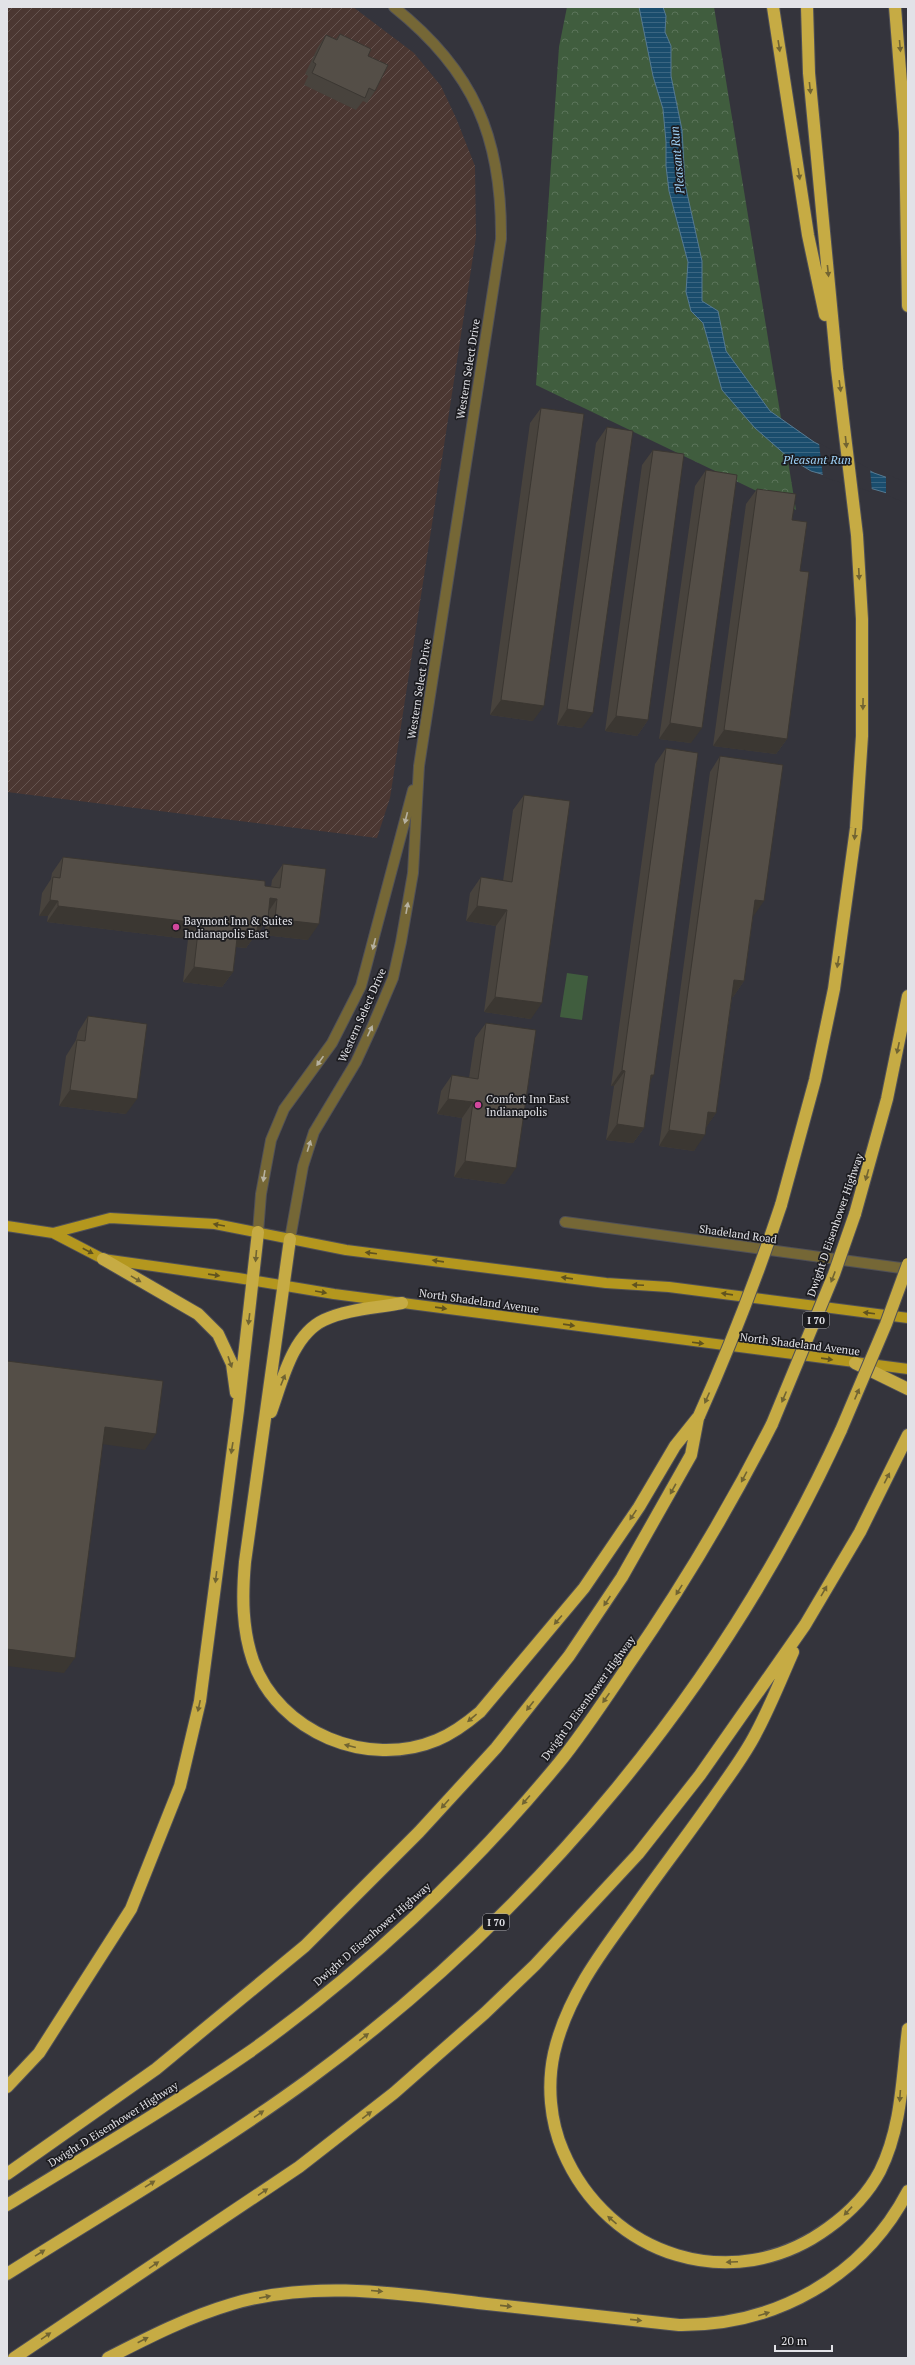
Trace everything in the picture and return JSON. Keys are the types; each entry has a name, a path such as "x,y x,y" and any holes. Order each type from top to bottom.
{"highway":[{"path":"773,7 808,235 837,369"},
{"path":"7,2174 156,2069 305,1946 356,1897 419,1832 491,1754 569,1656 622,1577 691,1455 699,1416 737,1328 759,1270 781,1205 806,1117 826,1034 852,863 860,781 863,690 862,619 857,535 837,369 809,73 806,7"},
{"path":"895,7 905,132 908,306"},
{"name":"Dwight D Eisenhower Highway","path":"7,2205 184,2096 249,2052 376,1950 455,1877 558,1764 586,1727 676,1594 732,1500 772,1424 834,1274 855,1214 885,1106 908,996"},
{"path":"7,2087 39,2053 131,1909 180,1786 200,1701 254,1281 258,1232"},
{"path":"290,1239 263,1430 242,1600 253,1662 263,1682 276,1700 302,1724 342,1744 367,1749 385,1750 420,1746 437,1740 460,1728 487,1705 584,1588 639,1507 675,1446 699,1416"},
{"path":"103,1259 198,1314 218,1334 232,1364 238,1410"},
{"name":"I 70","path":"7,2274 245,2124 306,2081 422,1989 529,1889 611,1795 702,1676 780,1549 810,1496 841,1430 886,1324 908,1264"},
{"path":"263,1430 294,1354 305,1335 314,1326 323,1320 341,1315 402,1303"},
{"path":"856,1363 908,1389"},
{"path":"14,2358 299,2167 371,2112 485,2014 535,1964 638,1854 700,1775 805,1625 860,1532 908,1435"},
{"path":"805,1625 756,1735 710,1804 598,1956 567,2012 556,2043 550,2076 554,2120 559,2141 572,2171 583,2190 613,2222 640,2240 681,2256 709,2261 746,2261 779,2253 810,2240 837,2222 861,2199 879,2172 896,2131 908,2029"},
{"path":"108,2358 175,2324 207,2312 250,2300 311,2291 382,2292 679,2325 714,2324 740,2320 790,2304 842,2273 879,2236 900,2207 908,2191"}],"main road":[{"name":"North Shadeland Avenue","path":"53,1233 110,1218 215,1224 346,1250 606,1283 669,1287 908,1318"},
{"name":"North Shadeland Avenue","path":"7,1226 53,1233 103,1259 402,1303 908,1369"}],"street":[{"name":"Western Select Drive","path":"290,1239 303,1166 314,1132 356,1062 393,978 413,873 419,766 500,244 501,197 492,146 485,124 472,96 456,69 436,44 394,7"},
{"name":"Western Select Drive","path":"258,1232 261,1194 271,1140 284,1109 332,1043 361,986 419,766"},
{"name":"Shadeland Road","path":"565,1222 908,1269"}],"shaded area":[{"path":"7,7 353,7 414,53 441,86 456,118 475,166 476,237 390,798 377,838 7,792"}],"green space":[{"path":"567,7 714,7 796,510 536,385 559,47"},
{"path":"567,973 588,976 582,1020 560,1017"}],"water":[{"name":"Pleasant Run","path":"639,7 663,7 666,16 665,32 671,46 671,76 682,130 685,184 702,261 702,301 718,311 726,351 770,411 814,442 874,473 908,485 887,493 811,471 788,457 755,428 722,390 703,323 691,311 686,292 688,262 669,191 663,109 653,76"}],"pier":[{"path":"819,443 870,469 872,492 823,477"},
{"path":"886,474 908,483 908,504 886,495"}],"building":[{"path":"340,34 371,49 368,56 388,65 375,91 369,88 365,98 312,73 316,64 313,62 326,35 337,40"},
{"path":"541,408 584,414 544,706 501,700"},
{"path":"607,427 633,431 593,713 567,709"},
{"path":"653,450 684,454 648,720 616,716"},
{"path":"706,470 737,475 702,728 670,723"},
{"path":"757,489 796,494 792,520 807,522 800,571 809,572 787,739 724,730"},
{"path":"666,748 698,753 654,1075 651,1075 644,1128 617,1124 625,1071 622,1070"},
{"path":"720,756 783,765 764,901 755,900 744,981 734,980 716,1113 708,1112 705,1135 669,1130"},
{"path":"524,795 570,801 542,1003 495,997 507,910 477,906 481,877 512,882"},
{"name":"Baymont Inn & Suites Indianapolis East","path":"63,857 265,881 265,886 280,888 283,864 326,869 319,924 275,919 277,899 270,898 268,918 258,917 257,933 238,930 233,972 194,967 199,923 58,906 58,901 50,900 53,877 60,878"},
{"path":"88,1016 147,1024 137,1099 70,1090 77,1040 85,1041"},
{"name":"Comfort Inn East Indianapolis","path":"486,1023 536,1030 516,1168 465,1161 473,1102 448,1099 452,1075 478,1079"},
{"path":"7,1361 163,1381 156,1434 105,1427 75,1658 7,1649"}],"place":[{"name":"Baymont Inn & Suites Indianapolis East","path":"176,927"},
{"name":"Comfort Inn East Indianapolis","path":"478,1105"}]}
